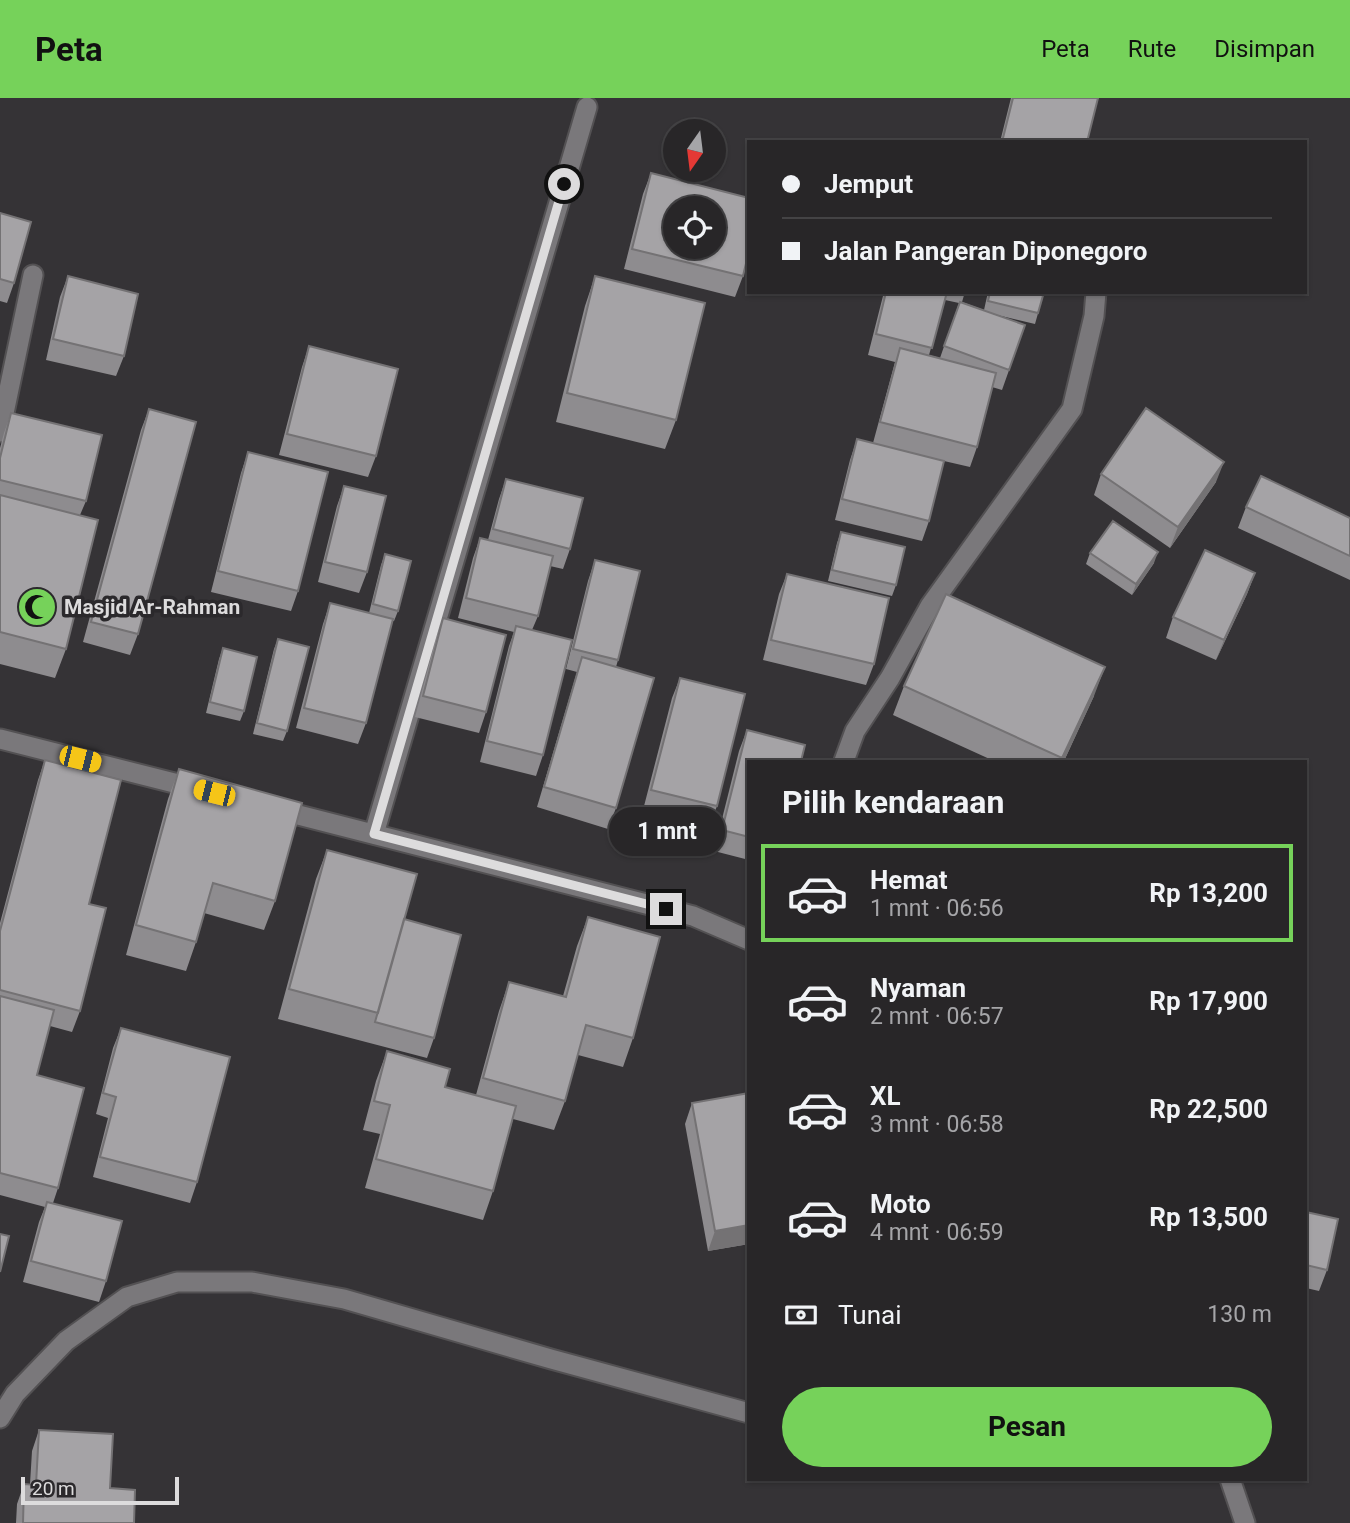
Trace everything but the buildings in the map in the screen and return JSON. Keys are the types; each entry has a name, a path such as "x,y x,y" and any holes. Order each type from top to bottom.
{"street":[{"path":"374,834 587,107"},
{"path":"0,432 33,275"},
{"path":"844,760 855,732 930,606 1072,409 1094,316 1096,294"},
{"path":"0,739 214,793"},
{"path":"254,803 692,916 747,939"},
{"path":"0,1418 15,1394 66,1341 127,1297 177,1282 252,1282 344,1299 747,1412"},
{"path":"1231,1481 1245,1523"}],"place":[{"name":"Masjid Ar-Rahman","path":"37,607"}],"route":[{"path":"564,184 374,834 666,909"}]}
